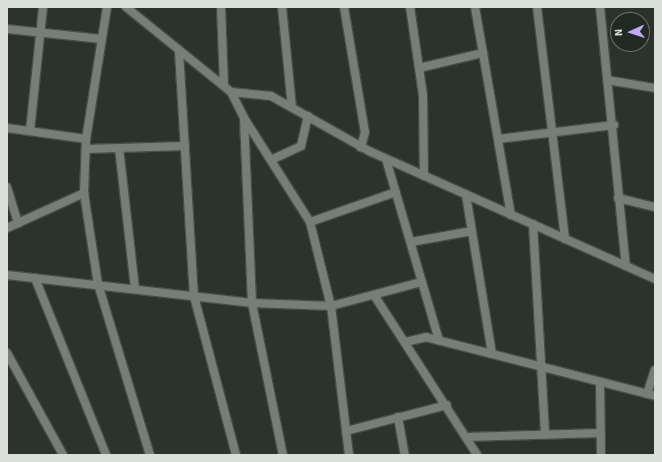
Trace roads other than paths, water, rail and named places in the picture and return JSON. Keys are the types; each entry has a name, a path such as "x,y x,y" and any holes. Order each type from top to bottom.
{"street":[{"path":"30,131 38,32 43,7"},
{"path":"107,7 86,139 84,193 98,284 150,455"},
{"path":"126,7 179,52 231,92 244,118 310,222 331,306 349,455"},
{"path":"221,7 224,86"},
{"path":"282,7 292,106"},
{"path":"344,7 365,132 361,146"},
{"path":"410,7 422,95 424,176"},
{"path":"475,7 511,215"},
{"path":"537,7 565,239"},
{"path":"600,7 626,266"},
{"path":"7,29 101,39"},
{"path":"179,52 194,296 236,455"},
{"path":"419,68 483,53"},
{"path":"607,80 655,88"},
{"path":"231,92 271,96 292,106 386,159 655,279"},
{"path":"271,160 301,146 308,116"},
{"path":"244,118 252,303 283,455"},
{"path":"498,139 613,125"},
{"path":"7,128 86,139"},
{"path":"86,149 185,146"},
{"path":"119,148 135,288"},
{"path":"386,159 438,340"},
{"path":"7,187 18,223"},
{"path":"310,222 396,192"},
{"path":"7,228 84,193"},
{"path":"466,195 492,354"},
{"path":"618,198 655,207"},
{"path":"532,224 545,435"},
{"path":"411,242 472,231"},
{"path":"7,275 135,288 252,303 331,306 422,282"},
{"path":"35,278 106,455"},
{"path":"374,295 447,405 477,455"},
{"path":"405,342 426,337 651,395 655,370"},
{"path":"7,353 63,455"},
{"path":"600,382 602,455"},
{"path":"346,431 447,405"},
{"path":"398,418 405,455"},
{"path":"466,437 601,433"}]}
